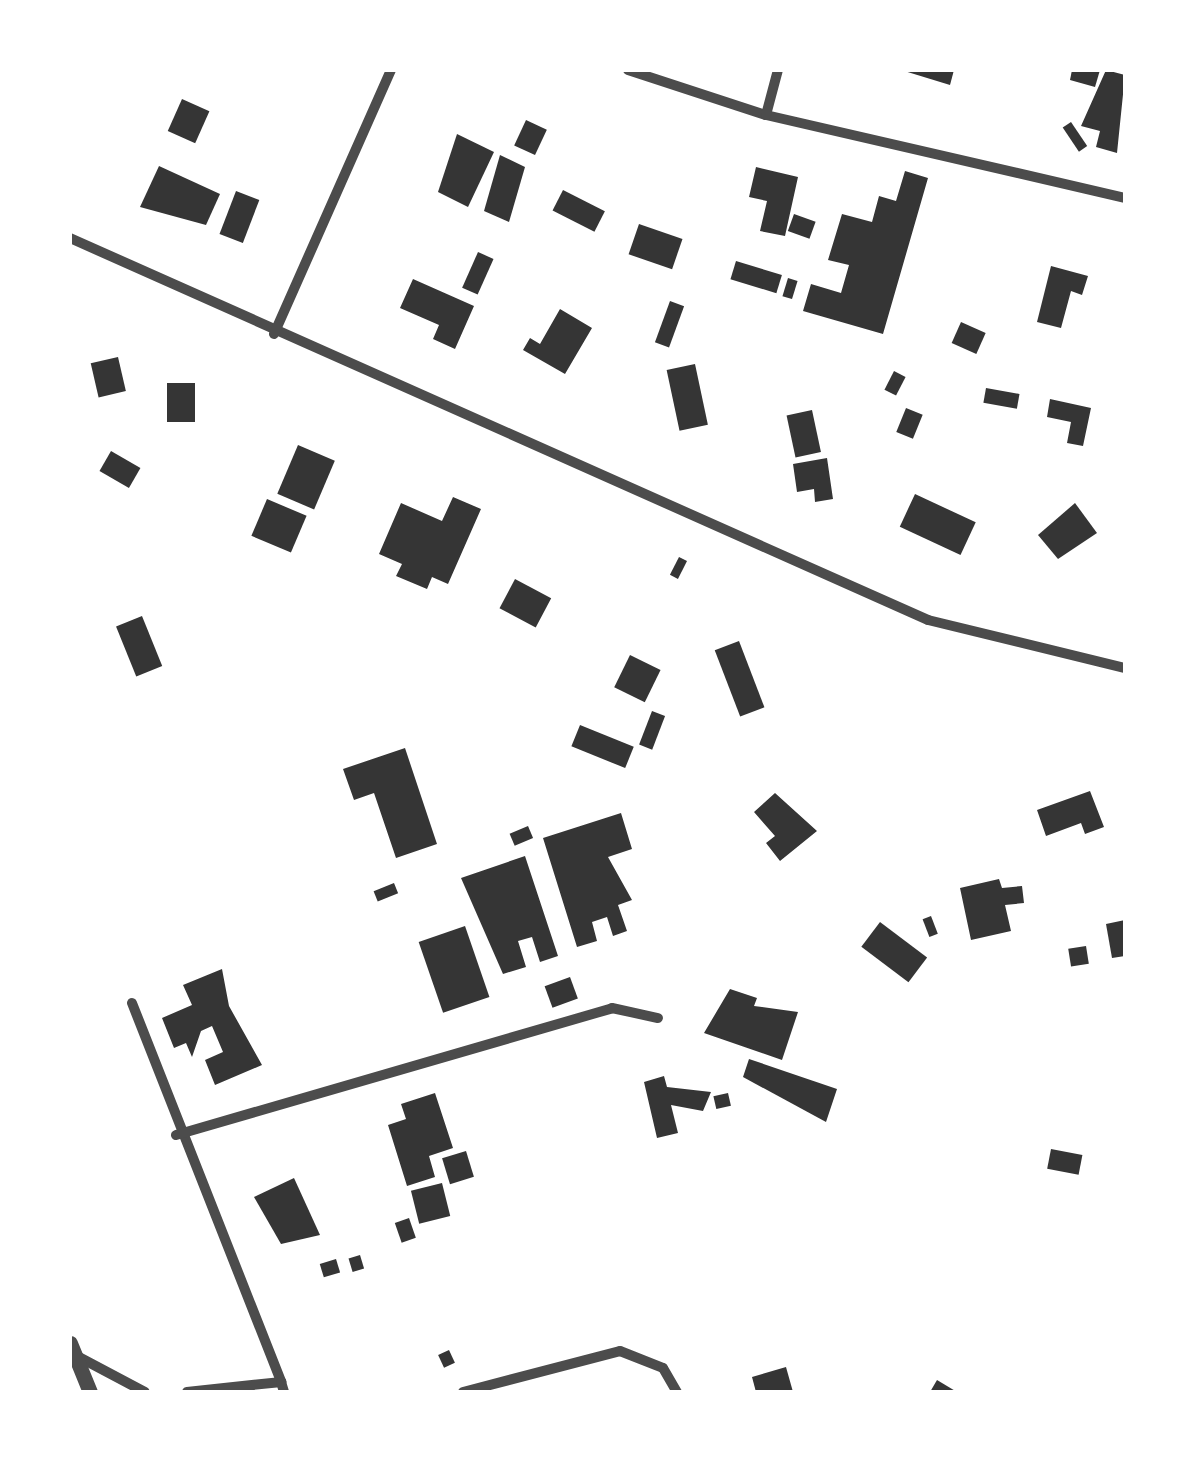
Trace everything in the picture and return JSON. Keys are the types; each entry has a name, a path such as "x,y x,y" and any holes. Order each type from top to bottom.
{"street":[{"path":"274,334 391,70"},
{"path":"628,70 766,115 1125,198"},
{"path":"766,115 778,70"},
{"path":"70,238 274,334 928,620 1125,668"},
{"path":"132,1003 176,1135 283,1387 186,1392"},
{"path":"176,1135 612,1008 658,1018"},
{"path":"72,1349 90,1392"},
{"path":"72,1349 144,1392"},
{"path":"463,1392 620,1351 662,1368 678,1392"}],"building":[{"path":"901,70 954,70 950,85"},
{"path":"1072,70 1100,70 1095,87 1070,80"},
{"path":"1106,70 1125,75 1117,153 1096,147 1100,131 1081,126"},
{"path":"182,99 209,111 195,143 168,131"},
{"path":"526,120 547,130 535,155 514,145"},
{"path":"1071,122 1087,146 1079,152 1063,128"},
{"path":"457,134 494,152 468,207 438,192"},
{"path":"500,155 525,167 509,222 484,211"},
{"path":"159,166 220,194 206,225 140,207"},
{"path":"756,167 798,177 785,236 760,231 767,201 749,197"},
{"path":"905,171 928,178 883,334 803,311 811,284 841,293 849,265 828,260 842,214 872,222 879,196 896,201"},
{"path":"563,190 605,211 594,232 553,210"},
{"path":"236,191 259,200 243,243 220,234"},
{"path":"794,214 816,222 809,239 788,231"},
{"path":"639,224 682,239 672,269 629,254"},
{"path":"478,252 494,259 478,295 462,288"},
{"path":"736,261 782,275 776,293 730,279"},
{"path":"1051,266 1088,276 1082,295 1071,291 1061,328 1037,322"},
{"path":"788,278 798,281 792,299 782,296"},
{"path":"413,279 474,306 455,349 433,339 439,325 400,308"},
{"path":"670,301 684,306 669,347 655,342"},
{"path":"560,309 592,328 565,374 523,350 530,338 540,344"},
{"path":"961,322 986,333 976,354 952,343"},
{"path":"118,357 126,391 99,397 91,363"},
{"path":"695,364 708,425 680,431 667,370"},
{"path":"894,371 906,377 896,396 884,390"},
{"path":"167,383 195,383 195,422 167,422"},
{"path":"986,388 1019,394 1017,409 983,403"},
{"path":"1050,399 1091,408 1083,446 1067,443 1071,422 1047,417"},
{"path":"906,408 923,415 913,439 896,432"},
{"path":"812,410 821,452 796,457 787,415"},
{"path":"298,445 335,461 314,509 277,494"},
{"path":"111,451 140,468 129,488 100,471"},
{"path":"827,458 833,499 815,502 814,489 797,492 793,464"},
{"path":"915,494 976,522 961,555 900,527"},
{"path":"453,497 481,509 448,584 432,577 427,589 396,576 402,564 379,554 401,503 442,521"},
{"path":"267,499 307,516 291,553 251,536"},
{"path":"1075,503 1097,533 1058,559 1038,535"},
{"path":"679,557 687,561 678,579 670,575"},
{"path":"515,579 551,598 536,627 500,608"},
{"path":"142,616 162,666 136,677 116,626"},
{"path":"739,641 764,707 740,717 715,650"},
{"path":"630,655 661,670 645,702 614,687"},
{"path":"652,711 665,716 652,750 639,745"},
{"path":"580,725 634,747 625,768 571,746"},
{"path":"405,748 437,844 396,858 374,793 354,800 343,769"},
{"path":"1090,791 1104,827 1085,834 1081,823 1046,836 1037,810"},
{"path":"775,793 817,831 780,861 766,843 775,836 754,812"},
{"path":"621,813 632,849 608,857 632,900 618,905 627,931 613,936 607,917 592,922 597,941 577,947 543,838"},
{"path":"528,826 533,838 515,846 510,834"},
{"path":"525,856 558,956 540,962 532,937 518,941 526,967 503,974 461,878"},
{"path":"999,879 1002,888 1022,886 1024,903 1005,905 1011,931 971,940 960,888"},
{"path":"394,883 398,893 378,901 374,891"},
{"path":"931,916 938,934 929,937 923,919"},
{"path":"1125,920 1125,956 1112,958 1106,924"},
{"path":"880,922 927,958 908,982 861,947"},
{"path":"465,926 489,997 443,1013 419,942"},
{"path":"1086,946 1089,964 1071,967 1068,949"},
{"path":"222,969 229,1006 262,1065 215,1085 205,1060 223,1052 212,1026 201,1031 192,1057 186,1043 174,1048 162,1018 192,1005 183,985"},
{"path":"570,977 578,999 552,1008 545,986"},
{"path":"730,989 757,998 754,1006 798,1012 782,1060 704,1033"},
{"path":"749,1059 837,1089 826,1122 743,1077"},
{"path":"664,1076 667,1087 711,1092 703,1111 671,1105 678,1133 657,1138 644,1082"},
{"path":"435,1093 453,1148 429,1156 435,1177 407,1186 388,1125 406,1119 401,1104"},
{"path":"728,1093 731,1106 716,1109 713,1096"},
{"path":"1051,1149 1082,1155 1079,1175 1047,1169"},
{"path":"466,1151 474,1177 450,1184 442,1158"},
{"path":"294,1178 320,1235 281,1244 254,1197"},
{"path":"442,1183 450,1216 419,1224 411,1191"},
{"path":"409,1218 416,1238 402,1243 395,1223"},
{"path":"360,1255 364,1268 353,1272 349,1259"},
{"path":"336,1259 340,1272 324,1277 320,1264"},
{"path":"449,1350 455,1363 444,1368 438,1355"},
{"path":"786,1367 793,1392 756,1392 752,1377"},
{"path":"937,1380 957,1392 930,1392"}]}
